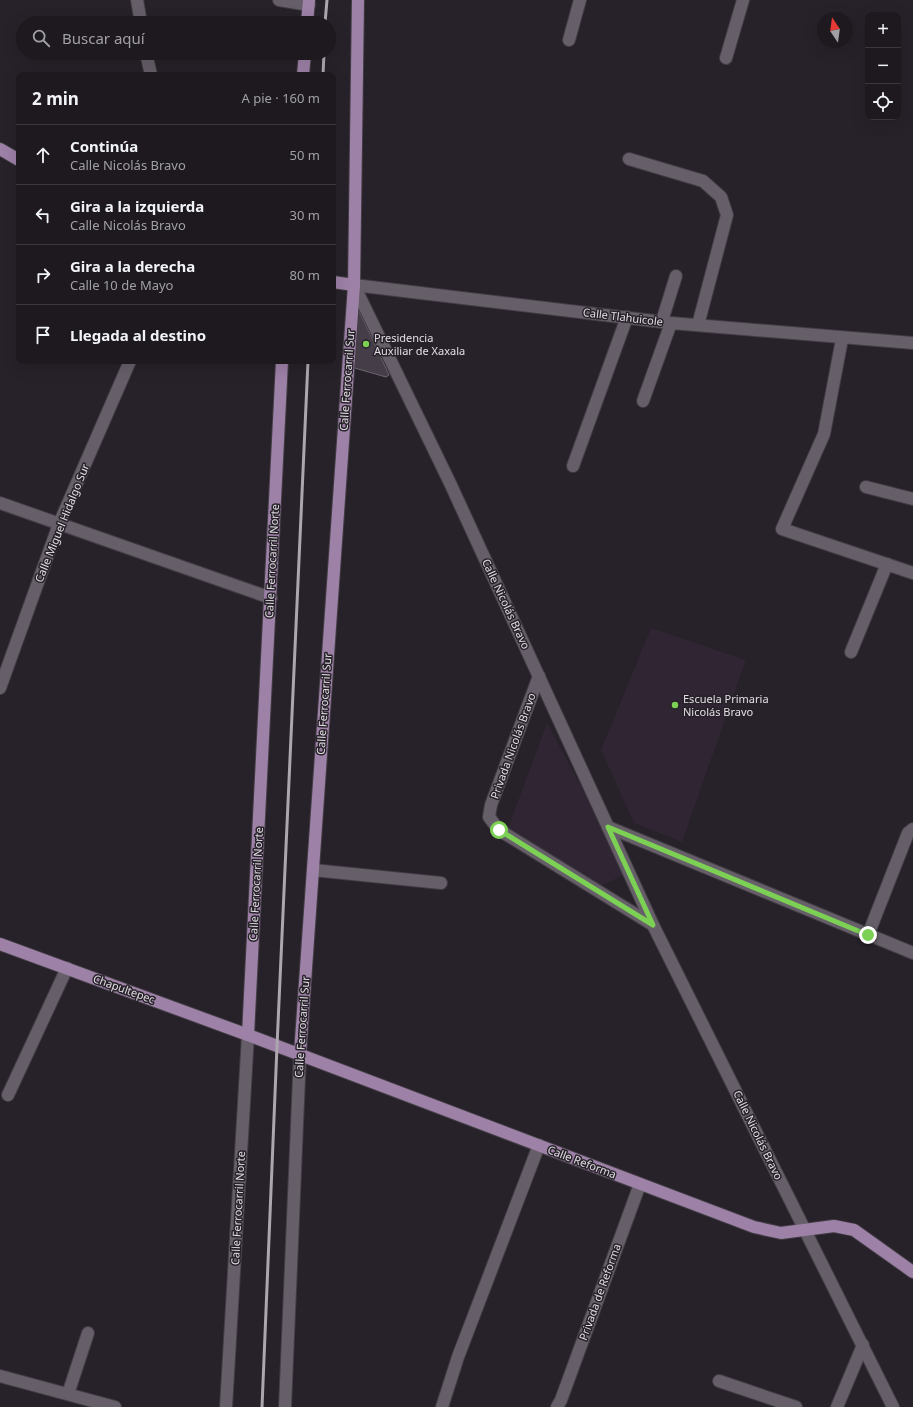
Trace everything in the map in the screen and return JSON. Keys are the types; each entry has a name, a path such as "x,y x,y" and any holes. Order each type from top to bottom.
{"main road":[{"name":"Calle Ferrocarril Sur","path":"300,1054 354,285 358,0"},
{"path":"308,16 309,3"},
{"path":"303,72 304,60"},
{"path":"0,149 16,158"},
{"name":"Calle Tlahuicole","path":"336,282 354,285"},
{"name":"Calle Ferrocarril Norte","path":"248,1035 282,364"},
{"name":"Chapultepec","path":"0,944 248,1035"},
{"name":"Calle Reforma","path":"248,1035 754,1227 781,1233 834,1226 854,1230 913,1272"}],"street":[{"path":"137,0 140,16"},
{"path":"279,0 309,3"},
{"path":"569,40 580,0"},
{"path":"726,58 743,0"},
{"path":"147,60 149,72"},
{"path":"629,159 703,181 721,196 727,215 698,324"},
{"path":"642,401 667,322 676,276"},
{"name":"Calle Tlahuicole","path":"354,285 667,322 842,339 913,343"},
{"name":"Calle Nicolás Bravo","path":"354,285 450,483 653,925 893,1407"},
{"path":"572,466 627,317"},
{"path":"842,339 824,434 782,529 913,573"},
{"name":"Calle Miguel Hidalgo Sur","path":"0,688 59,524 129,364"},
{"path":"866,486 913,499"},
{"path":"0,503 271,598"},
{"path":"851,652 887,564"},
{"name":"Privada Nicolás Bravo","path":"539,676 491,805 489,817 499,830 653,925"},
{"path":"608,827 913,953"},
{"path":"868,935 908,834 913,830"},
{"path":"313,870 441,883"},
{"path":"8,1095 66,968"},
{"name":"Calle Ferrocarril Norte","path":"226,1407 248,1035"},
{"name":"Calle Ferrocarril Sur","path":"285,1407 300,1054"},
{"path":"442,1407 458,1357 539,1145"},
{"name":"Privada de Reforma","path":"559,1404 640,1184"},
{"path":"68,1394 88,1333"},
{"path":"837,1407 863,1345"},
{"path":"0,1376 115,1407"},
{"path":"719,1381 796,1407"}],"shaded area":[{"name":"Escuela Primaria Nicolás Bravo","path":"651,628 746,660 682,842 634,823 601,750"},
{"path":"547,723 628,873 599,887 508,828"}],"building":[{"name":"Presidencia Auxiliar de Xaxala","path":"354,312 360,313 389,375 386,377 351,367"}],"railway":[{"path":"326,16 327,0"},
{"path":"323,72 324,60"},
{"path":"262,1407 308,364"}],"place":[{"name":"Presidencia Auxiliar de Xaxala","path":"366,344"},
{"name":"Escuela Primaria Nicolás Bravo","path":"675,705"}],"route":[{"path":"499,830 653,925 608,827 868,935"}]}
